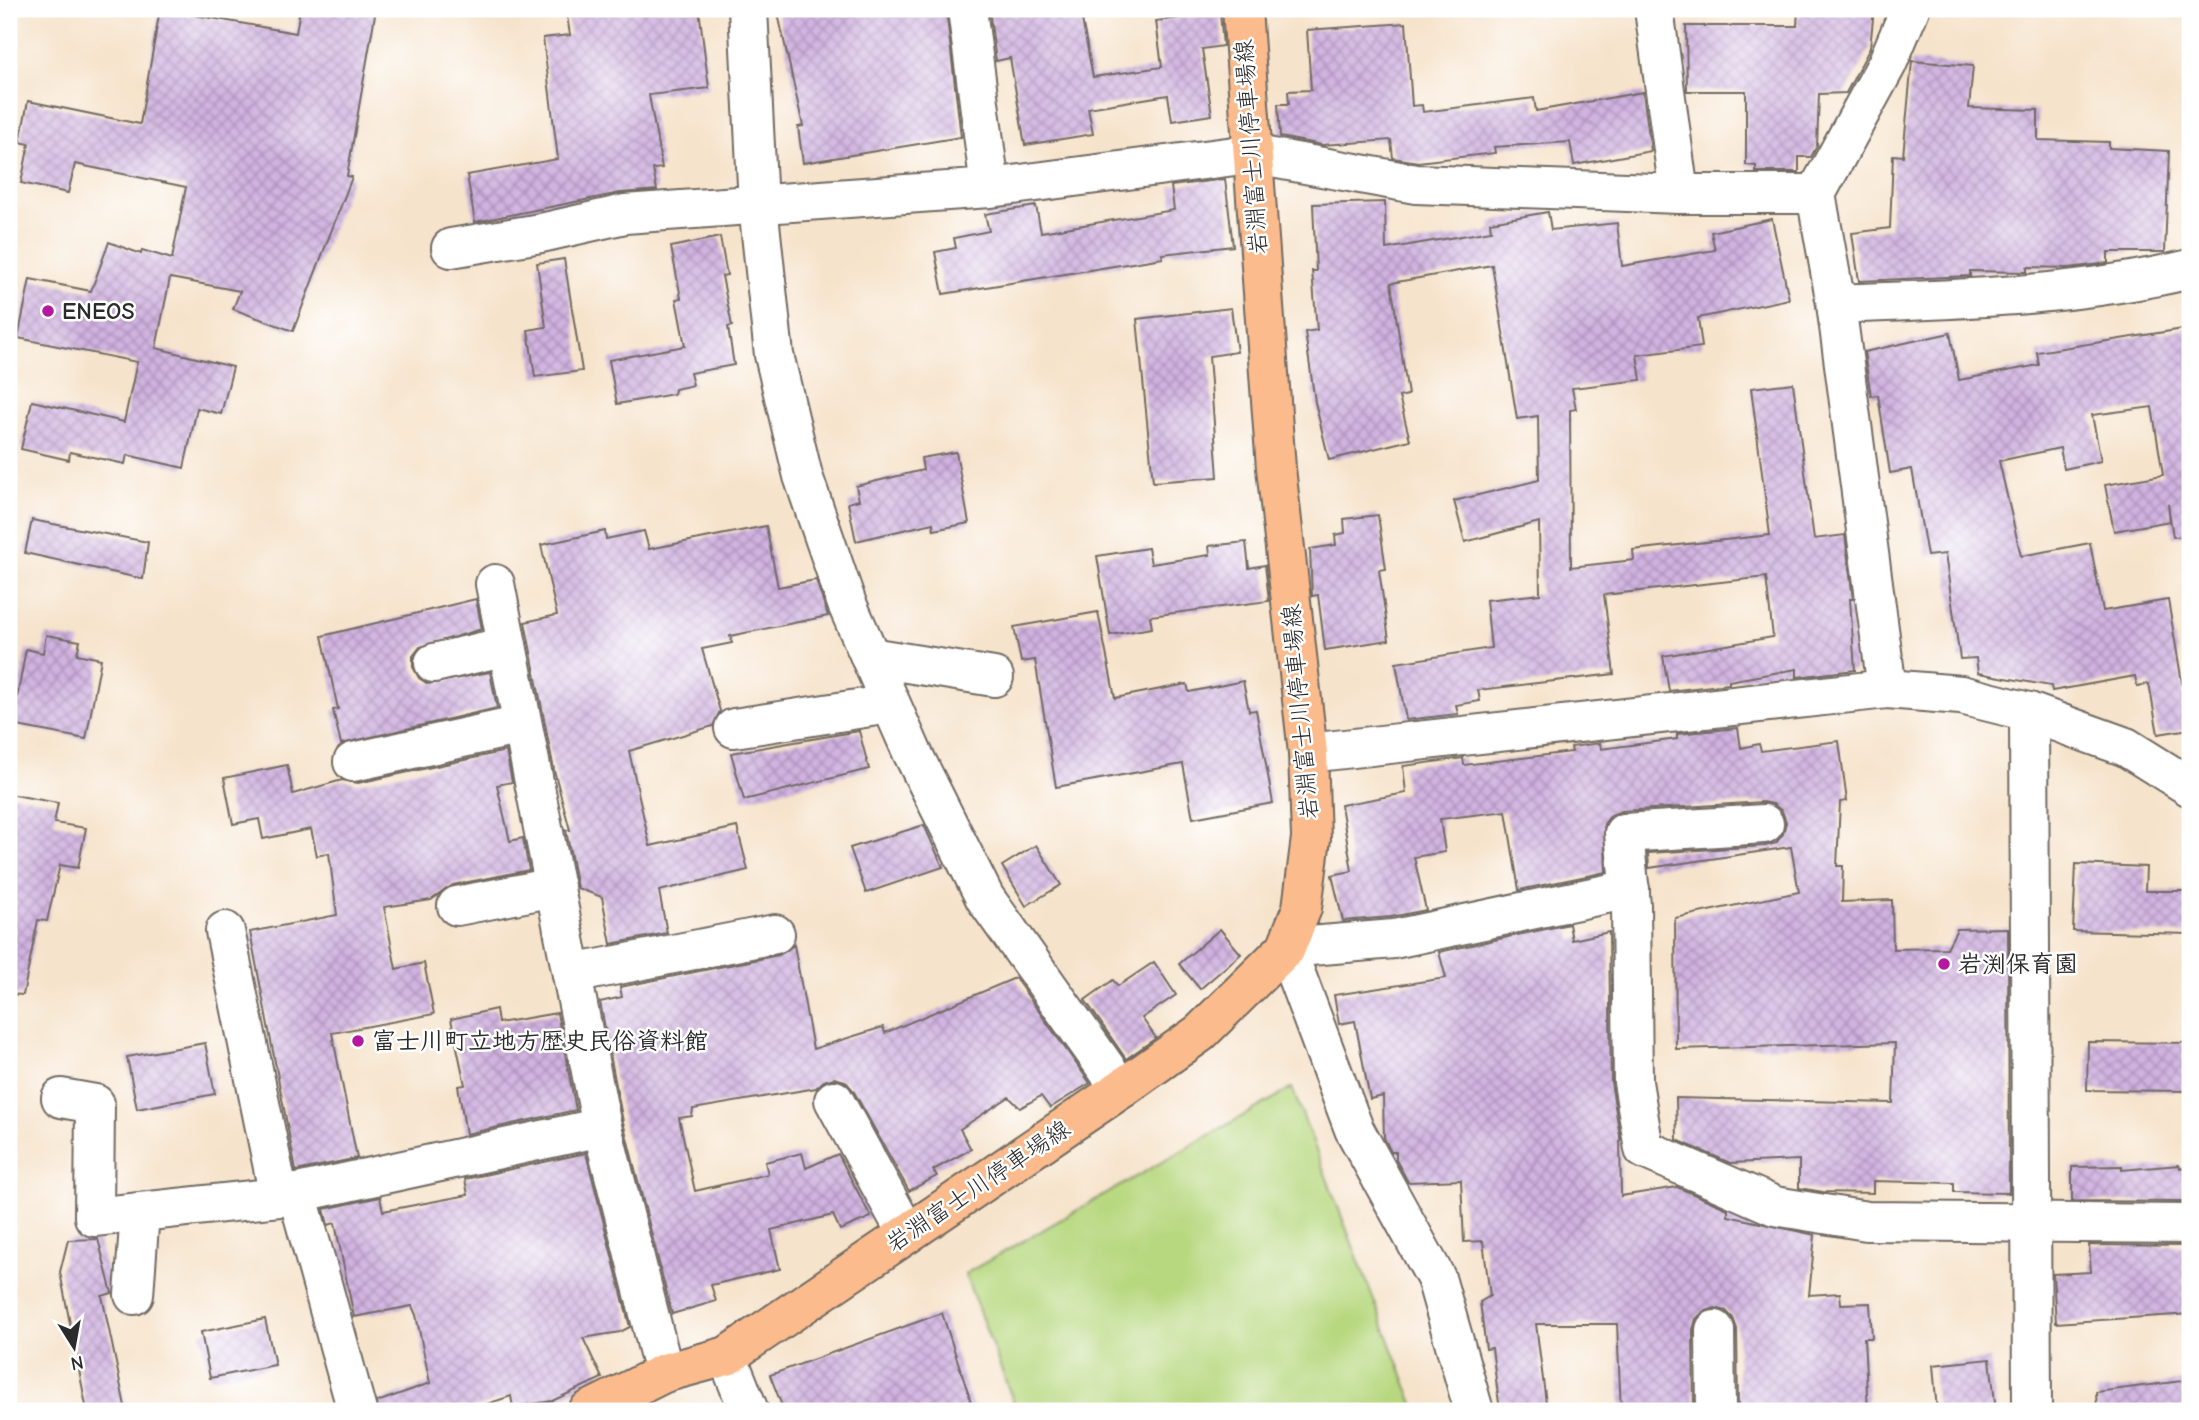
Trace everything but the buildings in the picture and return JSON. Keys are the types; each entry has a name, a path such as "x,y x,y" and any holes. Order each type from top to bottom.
{"main road":[{"name":"岩淵富士川停車場線","path":"588,1411 664,1373 727,1356 1200,1033 1286,948 1302,908 1311,838 1308,753 1276,468 1250,154 1242,9"}],"street":[{"path":"748,9 758,205 774,355 803,476 847,604 891,704 985,898 1121,1089"},
{"path":"967,9 990,188"},
{"path":"1654,9 1679,194"},
{"path":"1887,689 1836,304 1816,194 1887,64 1910,9"},
{"path":"451,248 625,214 990,188 1250,154 1416,184 1679,194 1816,194"},
{"path":"1836,304 2013,297 2150,279 2190,269"},
{"path":"495,584 602,1127 664,1373"},
{"path":"434,663 507,646"},
{"path":"870,657 994,677"},
{"path":"1308,753 1887,689 1961,695 2029,712 2126,747 2190,787"},
{"path":"734,728 891,704"},
{"path":"2029,712 2029,1222 2032,1411"},
{"path":"352,762 523,725"},
{"path":"1764,824 1624,833 1630,889 1633,1082 1644,1149 1775,1206 1867,1221 2190,1223"},
{"path":"457,906 555,887"},
{"path":"1474,1411 1436,1278 1354,1129 1286,948 1394,939 1630,889"},
{"path":"225,932 288,1195 357,1411"},
{"path":"572,974 775,934"},
{"path":"61,1098 95,1104 94,1217 288,1195 602,1127"},
{"path":"834,1100 908,1234"},
{"path":"134,1295 139,1212"},
{"path":"1715,1330 1716,1411"},
{"path":"727,1356 749,1411"}],"green space":[{"path":"1292,1088 1416,1409 1017,1411 965,1274"}],"place":[{"name":"ENEOS","path":"48,311"},
{"name":"岩渕保育園","path":"1944,964"},
{"name":"富士川町立地方歴史民俗資料館","path":"358,1041"}]}
